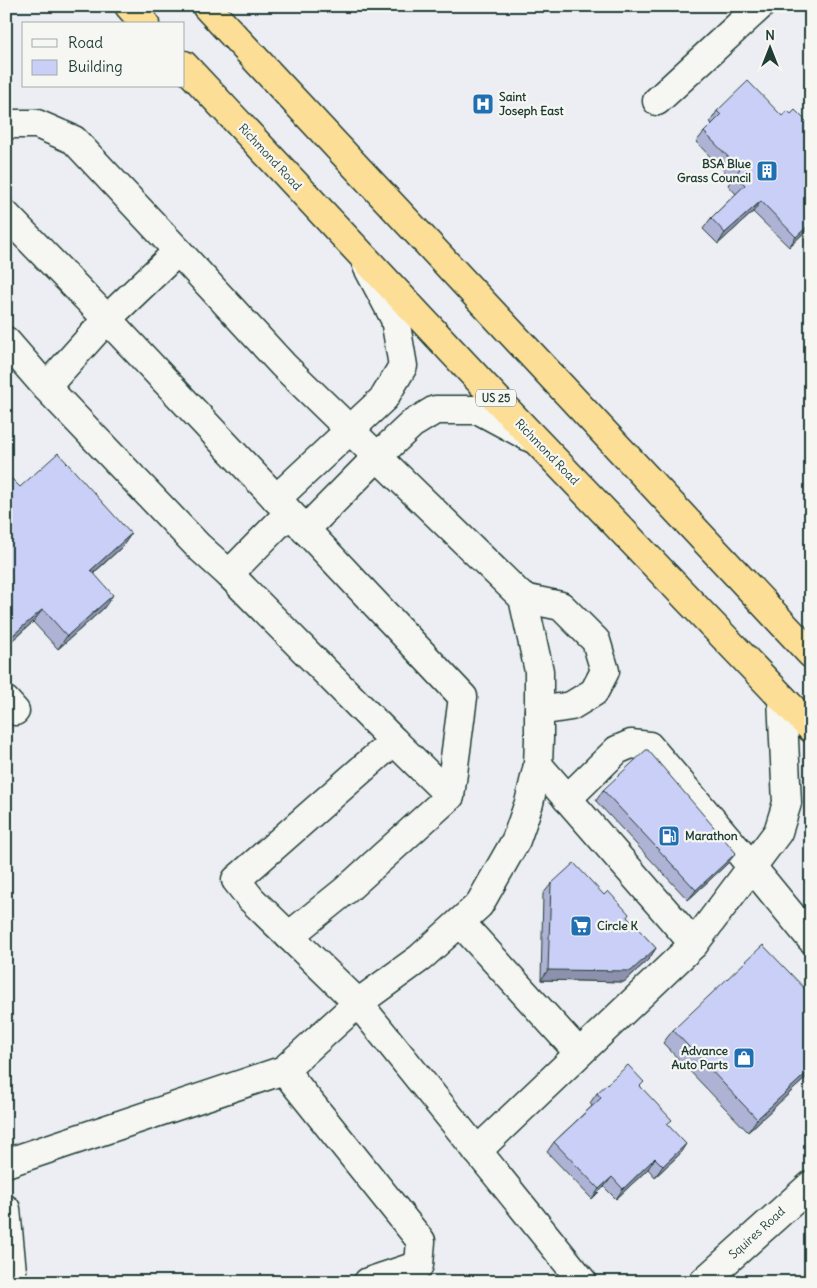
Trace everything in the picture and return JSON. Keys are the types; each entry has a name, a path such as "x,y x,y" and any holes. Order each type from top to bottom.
{"highway":[{"path":"129,6 143,22"},
{"path":"206,6 811,654"},
{"name":"Richmond Road","path":"185,66 537,442 811,728"}],"street":[{"path":"657,101 760,6"},
{"path":"6,124 37,124 74,140 283,365 432,511 523,598 561,606 596,641 605,670 594,692 572,706 539,711"},
{"path":"6,215 107,319 463,697 450,796 346,890 289,936"},
{"path":"46,387 107,319 178,251"},
{"path":"229,574 290,514 351,430 384,398 403,366 395,319 361,254"},
{"path":"6,341 46,387 198,546 229,574 450,796"},
{"path":"290,514 378,456 412,424 435,410 479,410 537,442"},
{"path":"6,1163 284,1070 358,1003 420,958 479,905 516,840 529,803 538,765 539,671 523,598"},
{"path":"477,1150 694,944 778,832 787,803 782,698"},
{"path":"394,740 236,880 251,899 358,1003 583,1282"},
{"path":"568,799 617,750 631,744 648,746 811,939"},
{"path":"538,765 694,944"},
{"path":"460,922 579,1053"},
{"path":"284,1070 421,1241 419,1265 368,1282"},
{"name":"Squires Road","path":"703,1282 811,1185"},
{"path":"6,1209 13,1282"}],"building":[{"name":"BSA Blue Grass Council","path":"748,81 782,116 788,111 791,114 795,110 811,126 811,223 796,237 761,201 725,233 711,218 745,185 735,175 740,169 704,132 721,115 717,111"},
{"path":"58,453 131,534 91,570 113,595 67,636 43,609 12,636 6,630 6,473 20,487"},
{"name":"Marathon","path":"648,750 736,853 696,890 603,790"},
{"name":"Circle K","path":"574,863 604,895 608,891 629,914 627,917 656,948 631,971 548,970 551,884"},
{"name":"Advance Auto Parts","path":"763,945 811,995 811,1069 757,1119 673,1030"},
{"path":"628,1065 644,1082 640,1086 672,1120 667,1124 686,1144 663,1166 655,1158 623,1189 612,1177 599,1189 554,1142 601,1098 597,1093"}],"place":[{"name":"Saint Joseph East","path":"483,104"},
{"name":"BSA Blue Grass Council","path":"767,171"},
{"name":"Marathon","path":"669,836"},
{"name":"Circle K","path":"581,926"},
{"name":"Advance Auto Parts","path":"744,1058"}]}
